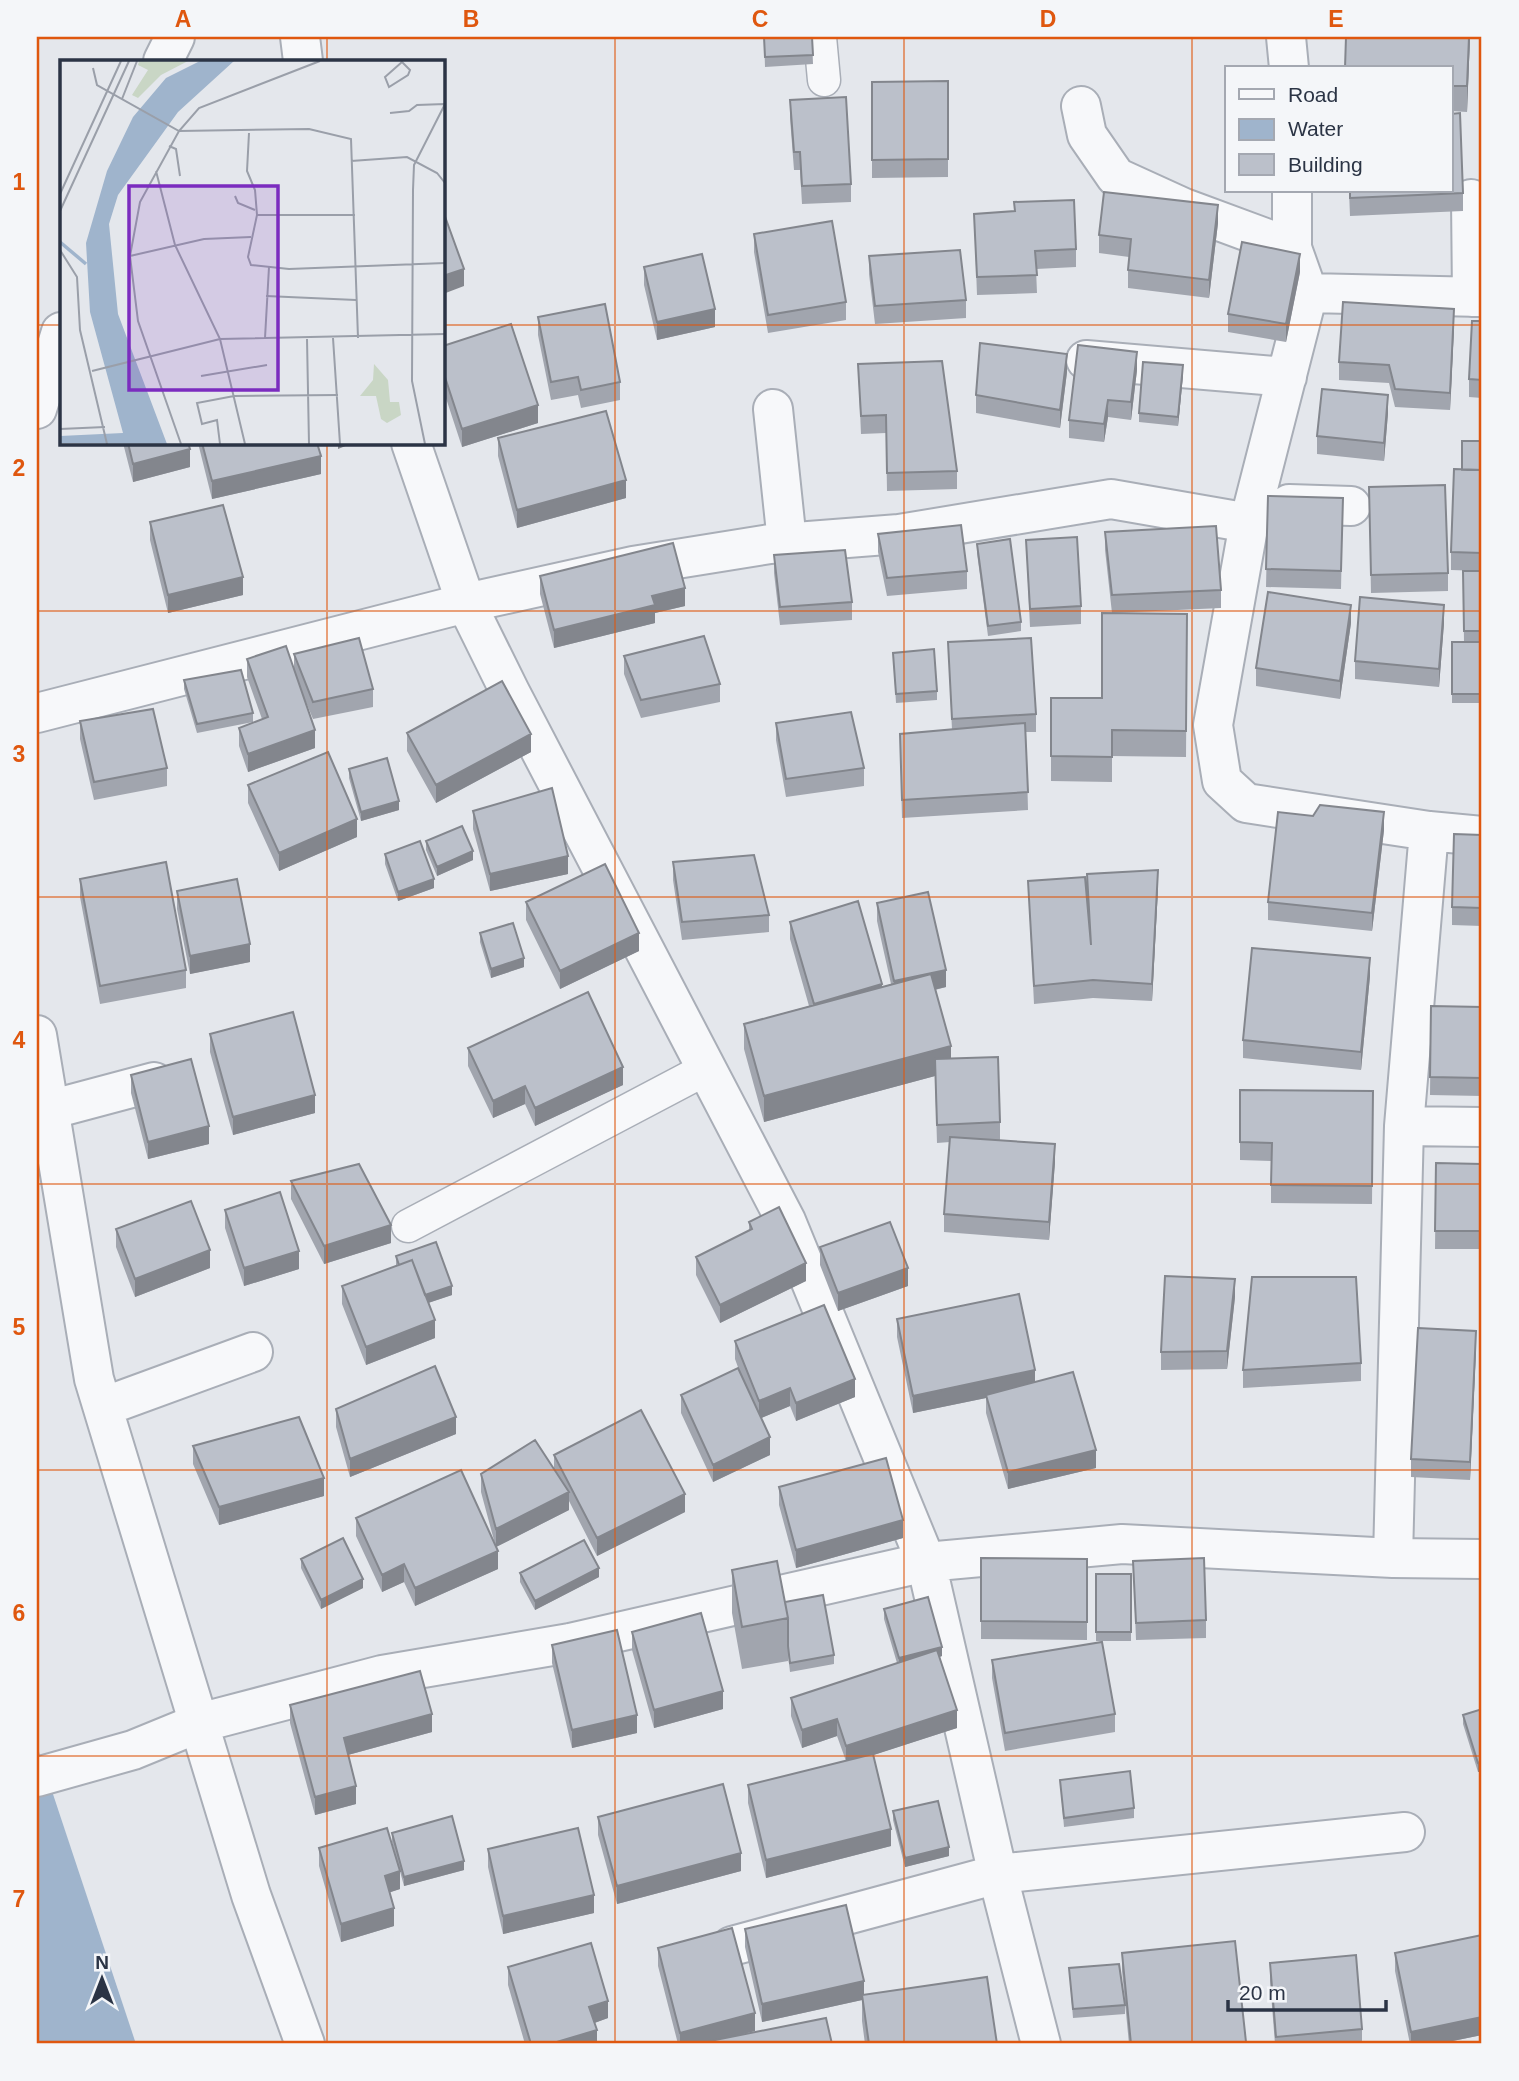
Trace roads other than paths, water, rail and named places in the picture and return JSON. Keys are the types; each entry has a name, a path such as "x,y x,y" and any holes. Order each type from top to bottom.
{"street":[{"path":"164,60 175,37"},
{"path":"300,37 303,60"},
{"path":"1286,37 1289,66"},
{"path":"1082,106 1087,135 1116,177 1184,208 1292,248"},
{"path":"1292,192 1292,248 1308,293 1252,513 1213,725 1222,781 1245,803 1429,831 1482,836"},
{"path":"1308,293 1477,297 1471,199"},
{"path":"37,409 60,335"},
{"path":"1081,360 1287,377"},
{"path":"773,409 788,542"},
{"path":"411,444 466,603 786,1222 926,1562 998,1874 1041,2044"},
{"path":"37,713 466,603 633,566 788,542 899,534 1111,499 1252,513 1351,506"},
{"path":"1393,1558 1404,1126 1429,831"},
{"path":"37,1035 94,1379 251,1895 305,2044"},
{"path":"49,1110 154,1082"},
{"path":"1404,1126 1482,1127"},
{"path":"103,1407 253,1352"},
{"path":"37,1777 132,1750 199,1723 382,1675 570,1643 926,1562 1122,1544 1393,1558 1482,1559"},
{"path":"732,1946 998,1874 1405,1832"}],"lane":[{"path":"820,37 824,80"},
{"path":"408,1226 706,1069"}],"water":[{"path":"37,1746 136,2044 37,2044"}]}
